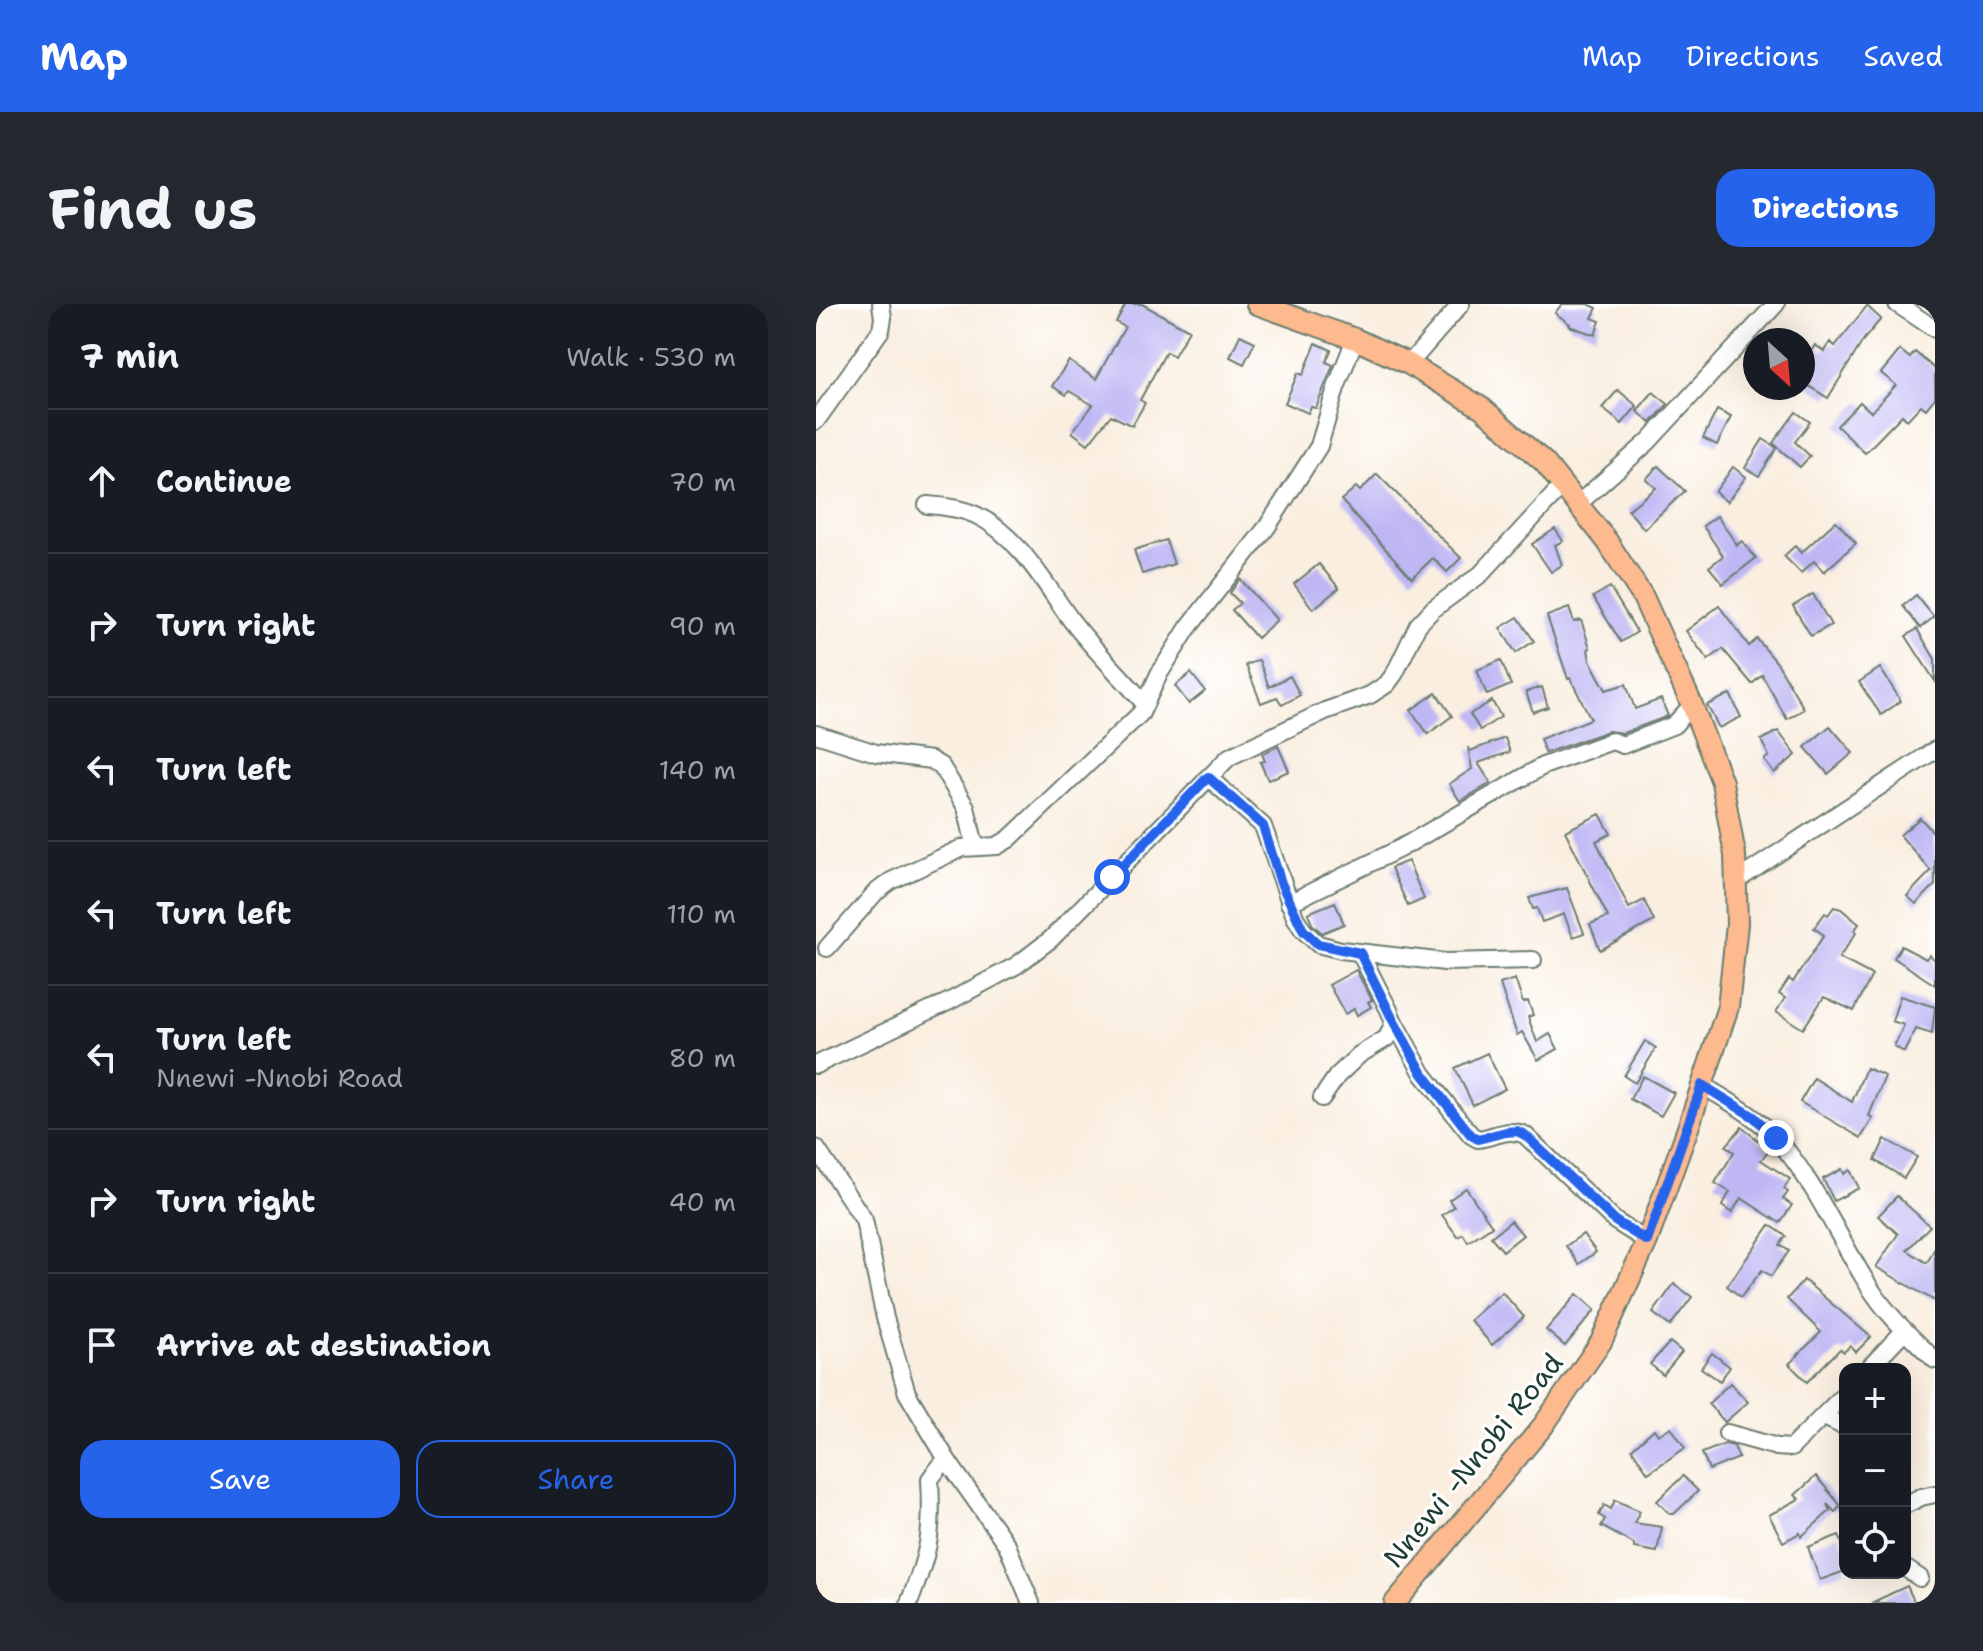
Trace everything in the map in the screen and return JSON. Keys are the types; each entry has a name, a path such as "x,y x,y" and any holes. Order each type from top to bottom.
{"main road":[{"name":"Nnewi -Nnobi Road","path":"1257,304 1355,339 1409,364 1482,408 1544,462 1607,541 1643,597 1692,705 1722,782 1735,855 1737,924 1728,1007 1647,1241 1601,1342 1543,1426 1395,1603"}],"street":[{"path":"816,421 881,330 881,304"},
{"path":"1437,304 1444,322"},
{"path":"1409,364 1461,304"},
{"path":"1578,504 1648,442 1776,304"},
{"path":"1897,304 1935,329"},
{"path":"827,948 875,893 891,881 962,848 997,846 1009,839 1141,713 1159,674 1188,628 1267,527 1319,446 1355,339"},
{"path":"816,1065 1017,965 1061,928 1229,757 1325,711 1370,695 1387,684 1418,625 1433,609 1481,574 1563,485"},
{"path":"927,505 973,513 1008,541 1042,575 1079,630 1145,704"},
{"path":"1289,903 1388,855 1543,766 1612,741 1623,745 1674,725 1692,705"},
{"path":"816,734 876,753 931,760 941,766 966,807 975,846"},
{"path":"1736,881 1935,750"},
{"path":"1208,777 1263,826 1289,903 1303,930 1318,944 1360,953 1445,962 1533,960"},
{"path":"1360,953 1423,1074 1471,1135 1478,1139 1517,1131 1525,1135 1615,1221 1647,1241"},
{"path":"1322,1098 1337,1076 1359,1055 1387,1038 1393,1020"},
{"path":"1702,1085 1754,1117 1776,1138 1798,1165 1868,1285 1904,1331 1935,1360"},
{"path":"816,1148 864,1220 885,1318 907,1393 949,1463 1007,1545 1031,1603"},
{"path":"1874,1363 1904,1331"},
{"path":"1727,1433 1785,1449 1796,1444 1839,1401"},
{"path":"1824,1417 1839,1424"},
{"path":"909,1603 931,1540 930,1479 942,1464 949,1463"},
{"path":"1911,1502 1935,1494"},
{"path":"1911,1572 1920,1578"}],"building":[{"path":"1126,304 1142,304 1189,330 1174,356 1166,352 1140,400 1145,403 1132,426 1111,415 1088,444 1072,432 1093,405 1069,391 1066,395 1052,386 1069,361 1096,379 1125,327 1116,322"},
{"path":"1562,304 1588,304 1597,308 1592,318 1600,321 1595,335 1569,326 1555,313"},
{"path":"1867,306 1881,319 1864,339 1828,398 1815,390 1815,345 1824,351 1830,342 1835,346"},
{"path":"1240,335 1255,342 1244,364 1230,357"},
{"path":"1316,343 1331,350 1326,362 1333,365 1316,408 1311,407 1308,413 1285,403 1298,373 1303,375"},
{"path":"1900,350 1910,358 1915,352 1935,369 1935,398 1926,409 1921,405 1907,420 1902,415 1865,453 1837,426 1860,402 1871,412 1896,385 1881,373"},
{"path":"1618,390 1637,406 1622,424 1602,408"},
{"path":"1653,392 1668,404 1651,423 1637,411"},
{"path":"1717,410 1731,417 1717,445 1703,438"},
{"path":"1796,412 1810,422 1795,442 1810,456 1800,467 1773,443"},
{"path":"1763,439 1777,448 1759,476 1745,468"},
{"path":"1658,466 1685,491 1644,529 1628,510 1656,488 1646,479"},
{"path":"1733,467 1746,477 1727,502 1715,492"},
{"path":"1377,474 1461,558 1447,572 1433,558 1412,578 1341,500 1356,487 1360,491"},
{"path":"1717,516 1737,545 1742,541 1756,558 1723,584 1709,567 1723,556 1703,526"},
{"path":"1836,521 1856,543 1824,572 1814,561 1801,573 1784,556 1795,546 1801,553"},
{"path":"1555,529 1563,541 1555,545 1562,565 1551,572 1532,544"},
{"path":"1166,540 1174,564 1142,574 1134,550"},
{"path":"1319,564 1339,588 1313,609 1294,584"},
{"path":"1240,579 1277,620 1257,638 1232,610 1240,603 1230,593"},
{"path":"1610,587 1637,632 1621,642 1593,597"},
{"path":"1813,594 1831,625 1811,636 1793,606"},
{"path":"1916,595 1934,617 1920,628 1903,606"},
{"path":"1719,606 1749,646 1757,639 1778,664 1804,709 1787,719 1762,675 1752,684 1723,649 1708,660 1686,631"},
{"path":"1569,608 1574,622 1581,620 1590,648 1590,661 1606,690 1626,684 1635,709 1661,699 1668,716 1623,733 1608,731 1545,753 1540,739 1591,719 1568,679 1547,616"},
{"path":"1518,617 1534,641 1516,653 1500,628"},
{"path":"1917,629 1935,659 1935,681 1906,636"},
{"path":"1259,660 1269,687 1290,676 1300,695 1282,705 1277,697 1261,703 1246,665"},
{"path":"1501,660 1511,685 1487,695 1477,670"},
{"path":"1880,668 1901,701 1881,715 1859,682"},
{"path":"1191,673 1205,691 1189,704 1175,686"},
{"path":"1542,687 1548,707 1533,712 1526,692"},
{"path":"1436,693 1452,716 1428,734 1411,710"},
{"path":"1730,694 1741,717 1719,728 1707,705"},
{"path":"1492,701 1501,717 1480,730 1470,714"},
{"path":"1830,726 1853,753 1828,774 1805,747"},
{"path":"1778,731 1796,755 1774,773 1764,760 1769,756 1761,740"},
{"path":"1505,738 1510,752 1478,763 1491,783 1460,801 1449,784 1472,769 1468,747 1470,751"},
{"path":"1278,746 1289,771 1268,780 1260,762 1265,761 1262,754"},
{"path":"1600,814 1611,834 1596,841 1629,908 1644,900 1654,921 1600,950 1590,924 1608,917 1565,831"},
{"path":"1920,818 1935,834 1935,885 1916,904 1907,896 1931,871 1900,835"},
{"path":"1408,861 1424,899 1408,906 1391,868"},
{"path":"1567,888 1584,933 1573,937 1564,914 1542,922 1529,898"},
{"path":"1335,902 1344,924 1322,933 1312,924 1308,913"},
{"path":"1834,907 1859,924 1839,958 1872,975 1854,1011 1824,997 1803,1029 1776,1012 1785,998 1779,994 1789,979 1793,982 1824,935 1814,928"},
{"path":"1901,946 1926,959 1929,955 1935,960 1935,985 1894,958"},
{"path":"1356,970 1372,1000 1368,1002 1371,1007 1357,1015 1354,1009 1345,1014 1329,985"},
{"path":"1515,979 1523,1003 1528,1001 1533,1015 1528,1017 1537,1042 1550,1034 1558,1049 1538,1060 1522,1032 1517,1035 1500,984"},
{"path":"1900,996 1935,1007 1932,1034 1916,1029 1904,1052 1894,1046 1904,1025 1892,1021"},
{"path":"1645,1041 1656,1048 1635,1083 1624,1076"},
{"path":"1487,1053 1505,1089 1473,1105 1455,1068"},
{"path":"1866,1068 1885,1076 1869,1116 1873,1118 1861,1138 1800,1102 1814,1078 1852,1102"},
{"path":"1643,1076 1674,1093 1661,1116 1630,1099"},
{"path":"1742,1127 1769,1150 1761,1160 1790,1179 1784,1189 1788,1192 1783,1199 1792,1205 1780,1223 1741,1198 1732,1213 1722,1206 1730,1192 1715,1183 1734,1152 1726,1146"},
{"path":"1885,1139 1917,1157 1904,1178 1875,1160"},
{"path":"1842,1169 1844,1174 1850,1170 1859,1188 1834,1201 1823,1179"},
{"path":"1466,1188 1492,1226 1468,1242 1463,1234 1458,1237 1442,1215 1454,1207 1449,1200"},
{"path":"1897,1196 1930,1226 1907,1250 1927,1263 1935,1248 1935,1301 1876,1267 1898,1234 1878,1216"},
{"path":"1511,1221 1523,1235 1503,1251 1491,1237"},
{"path":"1770,1225 1786,1236 1780,1245 1789,1251 1771,1276 1762,1270 1741,1297 1727,1286"},
{"path":"1583,1234 1596,1252 1579,1264 1566,1246"},
{"path":"1804,1280 1871,1337 1856,1352 1850,1346 1844,1352 1840,1349 1807,1382 1789,1364 1821,1332 1787,1299"},
{"path":"1674,1284 1692,1297 1670,1326 1653,1313"},
{"path":"1502,1292 1524,1317 1492,1345 1470,1320"},
{"path":"1577,1294 1595,1310 1565,1346 1546,1330"},
{"path":"1670,1342 1682,1352 1663,1375 1650,1364"},
{"path":"1712,1353 1730,1367 1720,1381 1701,1368"},
{"path":"1730,1383 1748,1402 1725,1422 1708,1404"},
{"path":"1671,1427 1685,1448 1648,1473 1632,1449 1654,1429 1658,1435"},
{"path":"1725,1444 1734,1446 1739,1458 1709,1470 1702,1453"},
{"path":"1683,1476 1698,1491 1674,1514 1670,1514 1657,1501"},
{"path":"1816,1476 1839,1504 1839,1508 1835,1512 1827,1504 1830,1511 1801,1537 1800,1533 1783,1542 1769,1515 1799,1499 1795,1495"},
{"path":"1615,1500 1640,1511 1634,1523 1662,1527 1657,1552 1634,1548 1634,1544 1601,1526 1605,1519 1599,1515 1604,1505 1611,1509"},
{"path":"1839,1535 1839,1573 1820,1580 1808,1547"},
{"path":"1907,1586 1915,1603 1871,1603"}],"route":[{"path":"1112,877 1208,777 1263,826 1269,837 1281,883 1303,930 1318,944 1360,953 1423,1074 1471,1135 1478,1139 1517,1131 1525,1135 1590,1200 1615,1221 1647,1241 1702,1085 1754,1117 1776,1138"}]}
